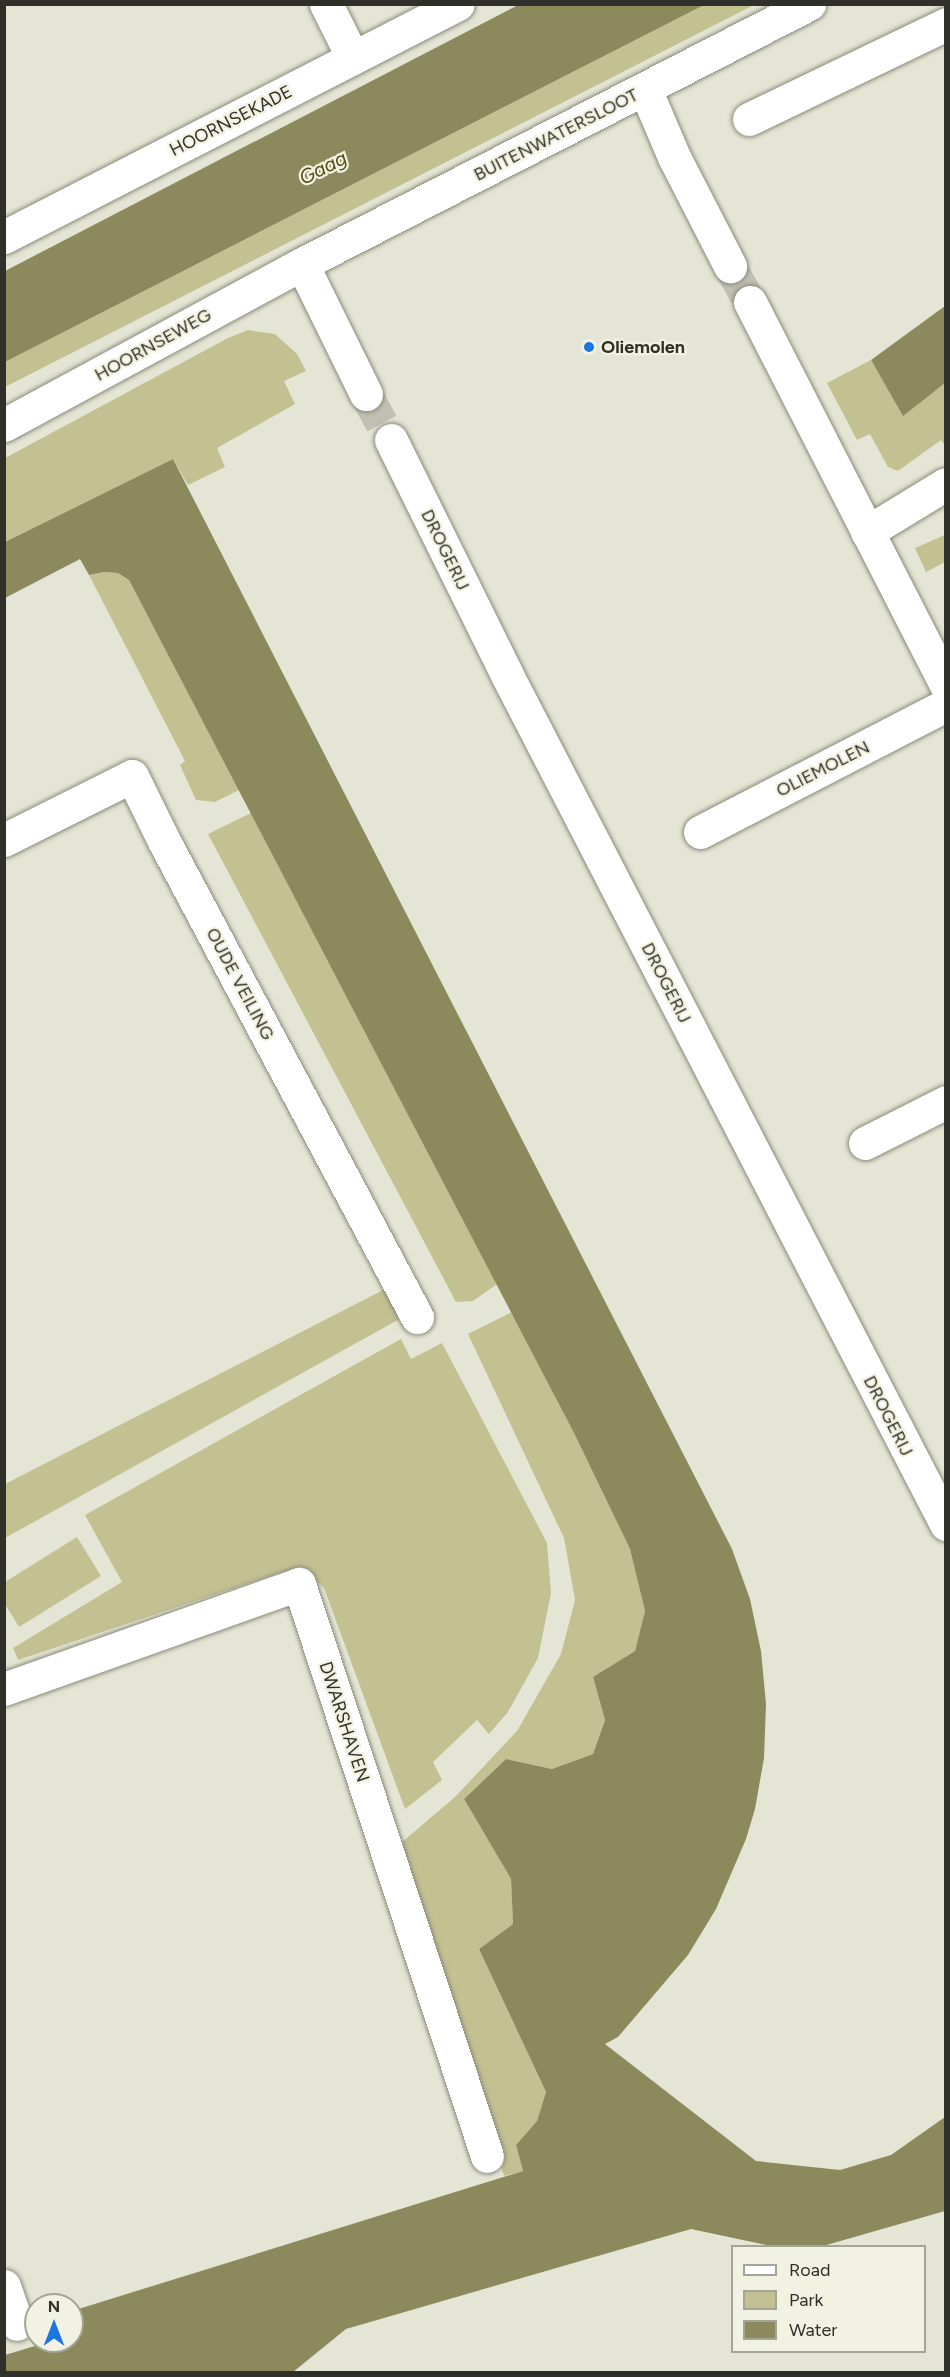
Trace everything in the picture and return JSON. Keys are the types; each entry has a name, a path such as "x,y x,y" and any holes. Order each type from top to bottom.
{"street":[{"path":"326,4 353,58"},
{"name":"HOORNSEKADE","path":"4,237 458,4"},
{"name":"BUITENWATERSLOOT","path":"302,264 809,4"},
{"path":"749,119 945,24"},
{"path":"645,89 674,157 730,266"},
{"path":"302,264 366,394"},
{"name":"HOORNSEWEG","path":"4,425 302,264"},
{"path":"750,302 945,685"},
{"name":"DROGERIJ","path":"391,440 507,675 945,1524"},
{"path":"867,532 945,484"},
{"name":"OLIEMOLEN","path":"700,832 945,705"},
{"name":"OUDE VEILING","path":"4,840 132,776 175,863 417,1317"},
{"path":"865,1143 945,1102"},
{"name":"DWARSHAVEN","path":"4,1689 299,1584 487,2156"},
{"path":"4,2286 17,2324"}],"green space":[{"path":"704,5 754,5 5,387 5,362"},
{"path":"248,330 275,334 297,354 306,371 284,381 295,404 217,448 225,467 188,485 173,459 5,542 5,458 228,338"},
{"path":"871,360 903,415 945,383 945,445 941,440 898,471 888,467 870,434 857,440 827,383"},
{"path":"945,535 945,562 926,572 915,548"},
{"path":"104,572 118,573 129,580 239,790 215,802 196,800 180,765 185,761 89,575"},
{"path":"251,813 497,1284 473,1301 456,1302 208,834"},
{"path":"389,1287 405,1316 5,1538 5,1484"},
{"path":"512,1312 630,1549 645,1611 635,1651 593,1677 605,1720 593,1754 552,1769 506,1759 464,1799 511,1879 513,1924 479,1949 546,2092 537,2121 516,2145 523,2171 504,2176 401,1843 455,1797 517,1731 561,1654 575,1600 564,1538 468,1334"},
{"path":"401,1339 411,1359 442,1343 547,1543 551,1593 538,1658 508,1712 489,1734 477,1720 433,1762 442,1780 405,1809 324,1588 311,1576 293,1571 279,1573 18,1660 13,1648 122,1582 85,1515"},
{"path":"77,1537 101,1576 19,1627 5,1604 5,1582"}],"water":[{"name":"Gaag","path":"518,5 704,5 5,362 5,271"},
{"path":"945,306 945,383 903,416 871,360"},
{"path":"173,459 732,1549 750,1599 761,1651 766,1704 764,1758 755,1809 746,1839 716,1909 688,1955 618,2037 605,2044 756,2161 840,2170 891,2155 945,2117 945,2211 826,2245 766,2245 691,2229 346,2329 293,2372 5,2372 5,2355 24,2349 24,2353 84,2353 84,2307 523,2171 516,2145 537,2121 546,2092 479,1949 513,1924 511,1879 464,1799 506,1759 552,1769 593,1754 605,1720 593,1677 635,1651 645,1611 630,1549 574,1433 129,580 118,573 104,572 89,575 80,559 5,598 5,542"}],"tunnel":[{"path":"730,266 750,302"},
{"path":"366,394 391,440"}],"place":[{"name":"Oliemolen","path":"589,347"}]}
